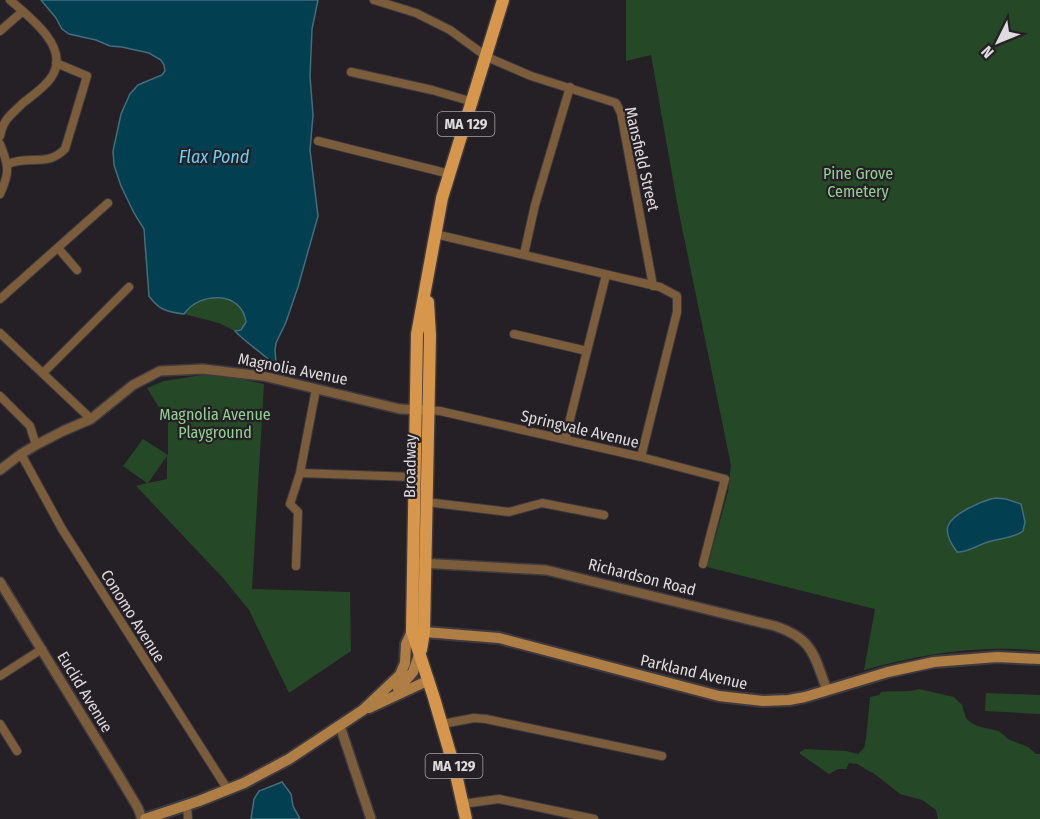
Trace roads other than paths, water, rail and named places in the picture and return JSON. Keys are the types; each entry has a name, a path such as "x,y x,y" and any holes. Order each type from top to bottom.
{"main road":[{"name":"Broadway","path":"382,703 408,680 420,652 412,563 413,477 430,335 427,280 442,198 503,0"},
{"name":"MA 129","path":"498,14 508,0"},
{"name":"Broadway","path":"143,819 228,790 290,759 363,710 400,675 405,663 406,644 418,632 425,564 426,502 421,410"},
{"name":"Parkland Avenue","path":"418,632 507,640 736,699 763,701 789,700 888,672 946,660 997,657 1040,659"},
{"name":"MA 129","path":"420,652 455,770 466,819"},
{"name":"Broadway","path":"363,710 429,680"}],"street":[{"path":"0,136 3,122 39,90 55,71 58,54 47,36 10,0"},
{"name":"Mansfield Street","path":"374,0 425,17 450,30 487,57 531,76 613,101 619,106 653,286"},
{"path":"0,31 22,11"},
{"path":"8,164 19,159 42,161 57,158 65,149 87,75 56,63"},
{"path":"351,72 473,102"},
{"path":"524,254 535,205 570,87"},
{"path":"318,141 450,174"},
{"path":"0,144 8,164 8,174 0,194"},
{"path":"0,299 108,203"},
{"path":"435,234 653,286 677,296 677,305 641,457"},
{"path":"58,248 77,270"},
{"path":"565,439 606,275"},
{"path":"43,373 129,287"},
{"path":"0,333 91,419"},
{"path":"514,334 587,351"},
{"name":"Magnolia Avenue","path":"0,470 36,445 91,419 133,385 160,371 203,369 253,375 400,409 421,410"},
{"path":"296,566 298,512 290,504 300,473 316,389"},
{"path":"0,396 30,426 36,445"},
{"name":"Springvale Avenue","path":"421,410 440,411 565,439 725,479 703,564"},
{"name":"Conomo Avenue","path":"21,454 62,529 228,790"},
{"path":"300,473 413,477"},
{"path":"426,502 508,512 542,503 604,515"},
{"name":"Richardson Road","path":"412,563 546,570 775,626 794,633 810,648 827,690"},
{"name":"Euclid Avenue","path":"0,582 143,819"},
{"path":"0,676 42,649"},
{"path":"442,724 474,718 486,719 662,756"},
{"path":"0,724 17,752"},
{"path":"340,726 371,819"},
{"path":"462,804 500,799 571,816 594,819"},
{"path":"187,805 188,819"}],"water":[{"name":"Flax Pond","path":"41,0 318,0 312,29 310,76 313,115 310,150 318,216 298,287 276,343 276,363 273,364 235,331 241,330 246,322 237,304 220,298 210,298 191,306 184,314 164,310 149,296 144,229 121,186 114,165 113,151 121,114 130,94 138,85 162,75 165,71 164,65 161,60 149,53 110,46 96,40 69,34 62,29"},
{"path":"996,498 1021,504 1025,522 1023,531 1015,536 990,541 957,552 948,537 947,531 951,521 969,508"},
{"path":"282,782 291,794 293,806 300,819 251,819 254,799 259,791"}],"park label":[{"name":"Pine Grove Cemetery","path":"858,182"},
{"name":"Magnolia Avenue Playground","path":"215,423"}]}
